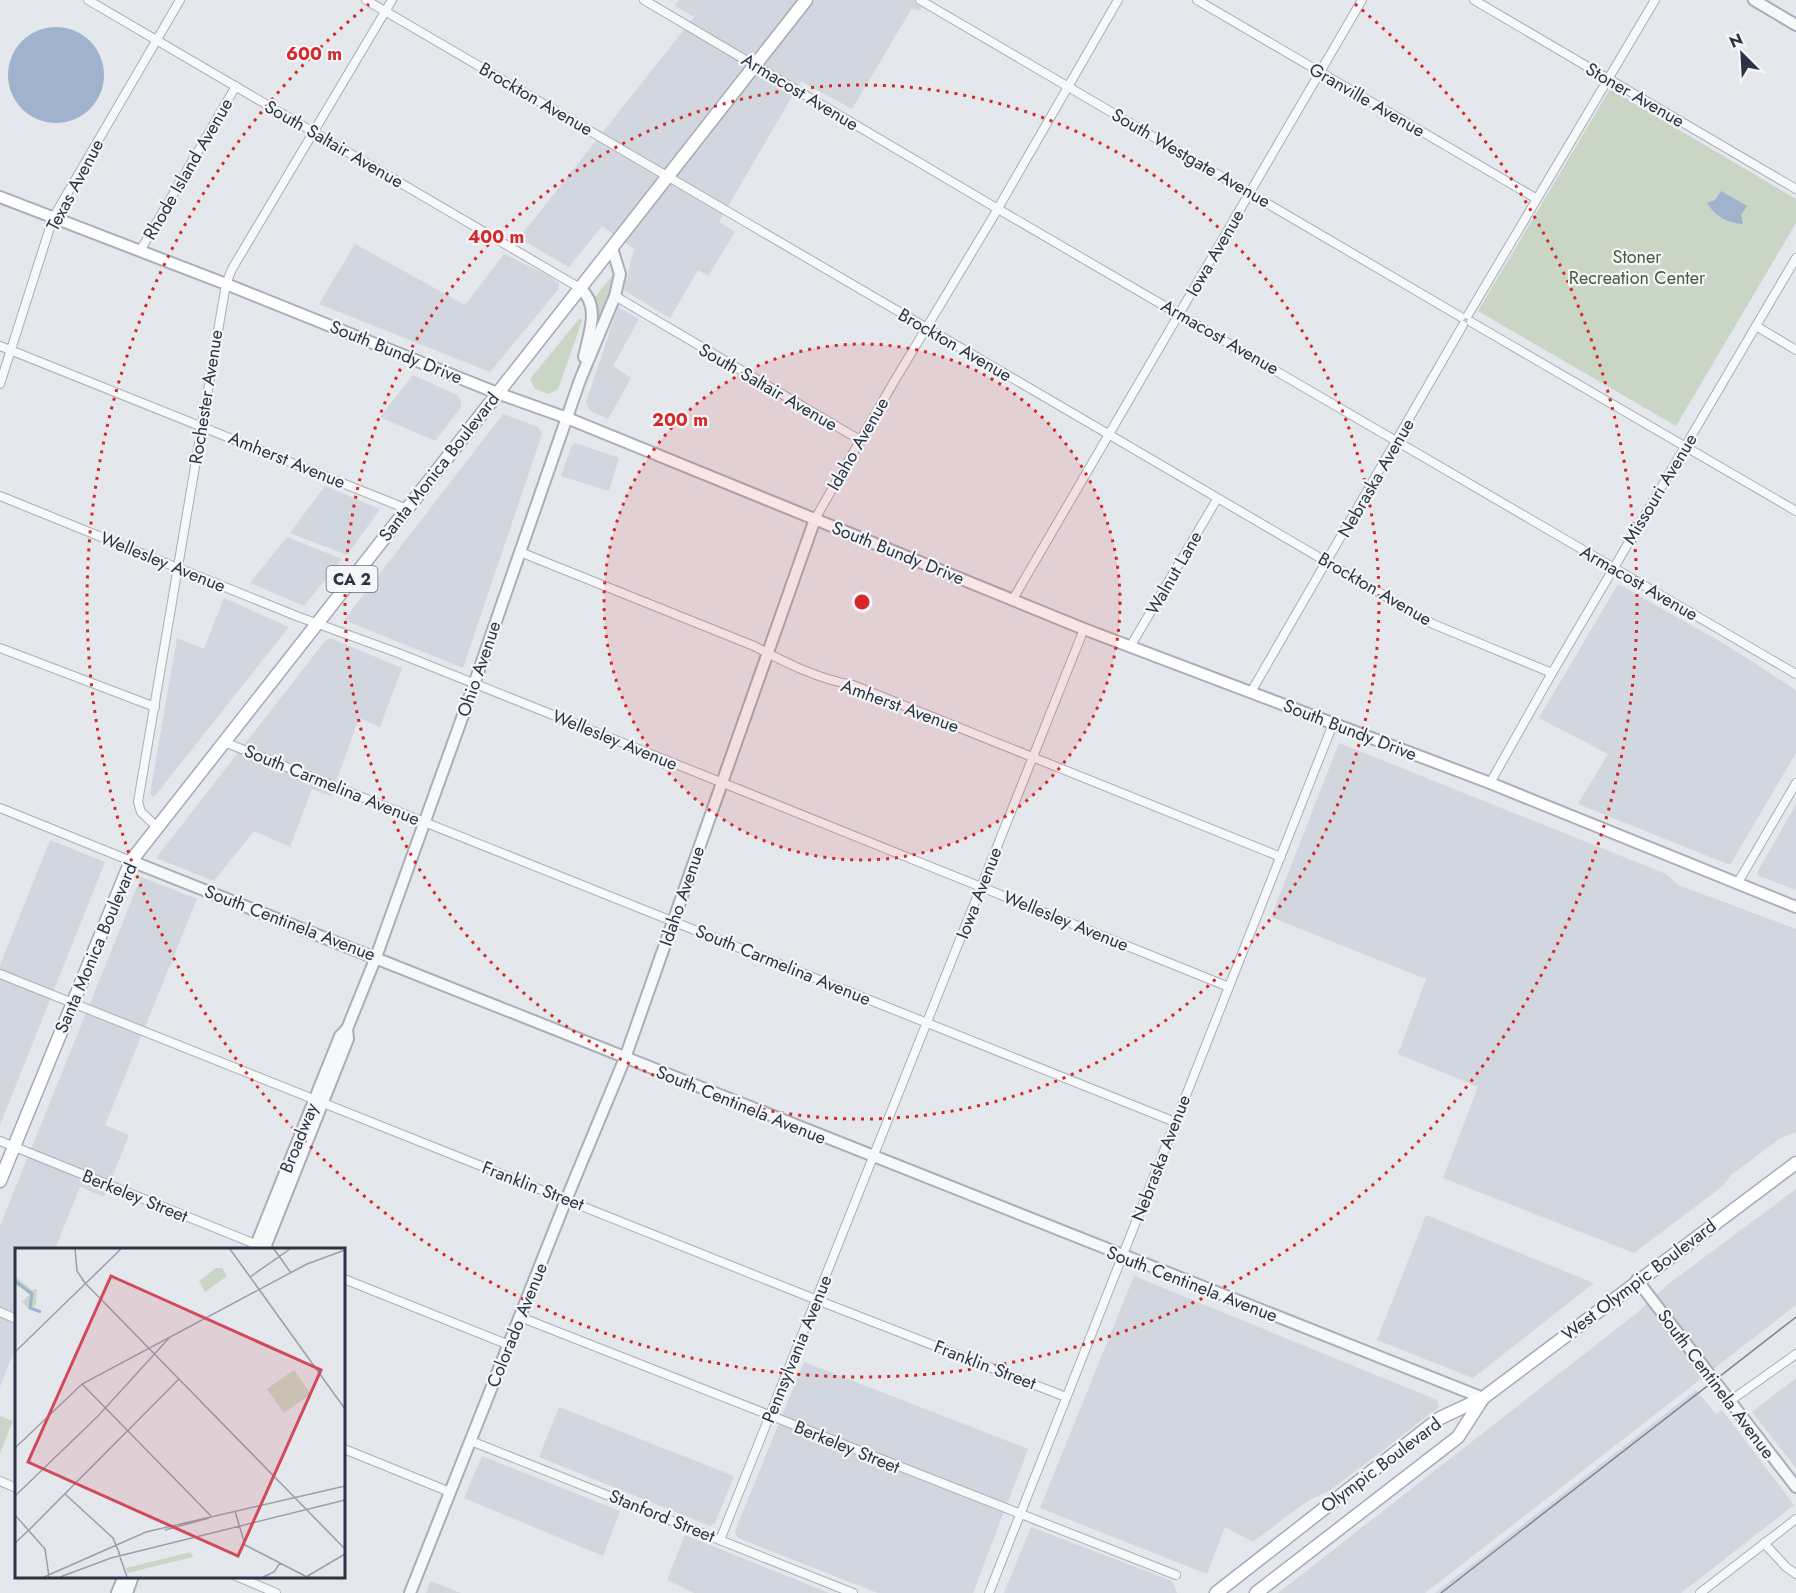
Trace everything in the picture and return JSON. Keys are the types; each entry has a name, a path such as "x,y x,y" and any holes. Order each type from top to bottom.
{"main road":[{"name":"Santa Monica Boulevard","path":"0,1181 131,861 806,0"},
{"name":"South Bundy Drive","path":"0,197 226,284 497,393 567,418 1084,629 1490,783 1796,907"},
{"name":"West Olympic Boulevard","path":"1483,1398 1637,1280 1796,1163"},
{"name":"Olympic Boulevard","path":"1216,1593 1440,1418 1483,1398"},
{"name":"Olympic Boulevard","path":"1256,1593 1458,1437 1483,1398"}],"street":[{"name":"South Saltair Avenue","path":"88,0 580,288"},
{"name":"Texas Avenue","path":"0,384 53,218 180,0"},
{"name":"Brockton Avenue","path":"366,0 1433,624 1552,673"},
{"name":"Rochester Avenue","path":"157,827 141,812 138,802 226,284 232,269 392,0"},
{"name":"Armacost Avenue","path":"644,0 1796,674"},
{"name":"South Westgate Avenue","path":"920,0 1796,511"},
{"name":"Idaho Avenue","path":"625,1058 815,519 1118,0"},
{"name":"Granville Avenue","path":"1197,0 1537,199"},
{"name":"Iowa Avenue","path":"1013,599 1362,0"},
{"name":"Stoner Avenue","path":"1474,0 1796,189"},
{"name":"Nebraska Avenue","path":"1251,692 1466,320 1655,0"},
{"path":"1754,0 1796,25"},
{"name":"Rhode Island Avenue","path":"140,251 236,86"},
{"name":"Ohio Avenue","path":"376,957 580,380 615,296 620,274 612,248"},
{"name":"Missouri Avenue","path":"1490,783 1552,673 1796,258"},
{"name":"Ohio Avenue","path":"580,288 588,295 593,305 580,380"},
{"name":"South Saltair Avenue","path":"615,296 860,440"},
{"path":"1756,326 1796,350"},
{"name":"Amherst Avenue","path":"0,346 407,508"},
{"name":"Wellesley Avenue","path":"0,496 317,624 398,653 1229,987"},
{"name":"Walnut Lane","path":"1130,647 1217,499"},
{"name":"Amherst Avenue","path":"520,552 768,653 779,661 853,686 1281,857"},
{"name":"Iowa Avenue","path":"873,1157 1084,629"},
{"path":"0,648 155,707"},
{"name":"Nebraska Avenue","path":"989,1593 1334,724"},
{"name":"South Carmelina Avenue","path":"224,742 1175,1122"},
{"path":"1737,884 1796,783"},
{"name":"South Centinela Avenue","path":"0,808 1483,1398"},
{"name":"Broadway","path":"262,1248 319,1101 348,1039 347,1029 376,957"},
{"name":"Franklin Street","path":"0,974 1066,1397"},
{"name":"Colorado Avenue","path":"410,1593 625,1058"},
{"name":"Berkeley Street","path":"0,1141 262,1248"},
{"name":"Pennsylvania Avenue","path":"720,1540 873,1157"},
{"path":"345,1279 509,1345"},
{"name":"South Centinela Avenue","path":"1637,1280 1796,1486"},
{"path":"0,1312 15,1319"},
{"name":"Berkeley Street","path":"520,1317 1176,1575"},
{"path":"1730,1401 1796,1354"},
{"name":"Stanford Street","path":"471,1441 853,1593"},
{"path":"345,1449 450,1492"},
{"path":"0,1481 15,1488"},
{"path":"1700,1593 1796,1519"},
{"path":"1764,1543 1786,1567 1796,1574"},
{"path":"117,1593 123,1578"},
{"path":"127,1593 133,1578"},
{"path":"241,1578 276,1593"}],"shaded area":[{"path":"679,0 925,0 919,11 912,8 852,109 801,81 719,222 735,232 708,276 698,270 670,318 624,290 634,249 602,226 569,267 519,238 694,17 675,6"},
{"path":"355,244 465,305 504,254 549,276 559,284 558,290 490,372 319,304"},
{"path":"618,307 639,319 613,366 631,378 608,419 590,411 586,402"},
{"path":"413,375 457,395 461,401 461,407 435,441 380,417"},
{"path":"503,414 538,427 542,434 463,668 344,620"},
{"path":"576,443 619,458 609,491 561,476 572,445"},
{"path":"325,486 380,509 347,555 290,533"},
{"path":"287,537 342,559 304,606 250,583"},
{"path":"1618,584 1728,646 1796,690 1796,753 1730,865 1578,804 1608,754 1539,718"},
{"path":"224,598 289,627 154,797 150,794 177,638 204,649"},
{"path":"330,638 402,668 380,727 359,718 331,796 312,789 290,847 254,831 214,881 156,858 325,641"},
{"path":"1339,743 1666,874 1678,885 1796,929 1796,1132 1781,1138 1731,1175 1724,1185 1634,1253 1443,1178 1478,1087 1398,1054 1426,979 1271,917"},
{"path":"1796,804 1796,890 1759,876 1757,873"},
{"path":"50,840 105,862 0,1125 0,965"},
{"path":"141,877 197,899 105,1125 129,1135 104,1197 80,1187 55,1248 15,1248 15,1349 0,1387 0,1226"},
{"path":"1796,1189 1796,1305 1425,1593 1278,1593 1638,1312 1667,1285"},
{"path":"1426,1215 1594,1283 1473,1378 1377,1340"},
{"path":"1134,1276 1437,1400 1439,1407 1331,1490 1309,1500 1253,1542 1225,1527 1207,1574 1040,1508"},
{"path":"804,1362 1028,1449 973,1593 878,1593 738,1538 735,1531"},
{"path":"1796,1378 1796,1468 1752,1412"},
{"path":"1696,1390 1716,1414 1722,1410 1794,1505 1681,1593 1435,1593"},
{"path":"559,1407 734,1476 715,1523 710,1526 539,1457"},
{"path":"482,1456 620,1511 603,1556 464,1498"},
{"path":"1031,1527 1172,1581 1177,1593 1004,1593"},
{"path":"685,1535 829,1593 694,1593 667,1580"},
{"path":"431,1581 461,1593 426,1593"}],"green space":[{"name":"Stoner Recreation Center","path":"1610,89 1796,199 1796,223 1676,426 1478,311"},
{"path":"616,271 616,280 592,340 597,306 595,297"},
{"path":"579,319 582,321 558,389 549,394 535,389 530,379"},
{"path":"0,1416 13,1421 0,1453"}],"water":[{"path":"56,27 74,31 90,41 100,57 104,75 100,93 90,109 74,119 56,123 38,119 22,109 12,93 8,75 12,57 22,41 38,31"},
{"path":"1721,191 1747,206 1741,215 1743,224 1722,218 1707,203 1715,200"}],"tram line":[{"path":"1441,1593 1796,1317"}]}
